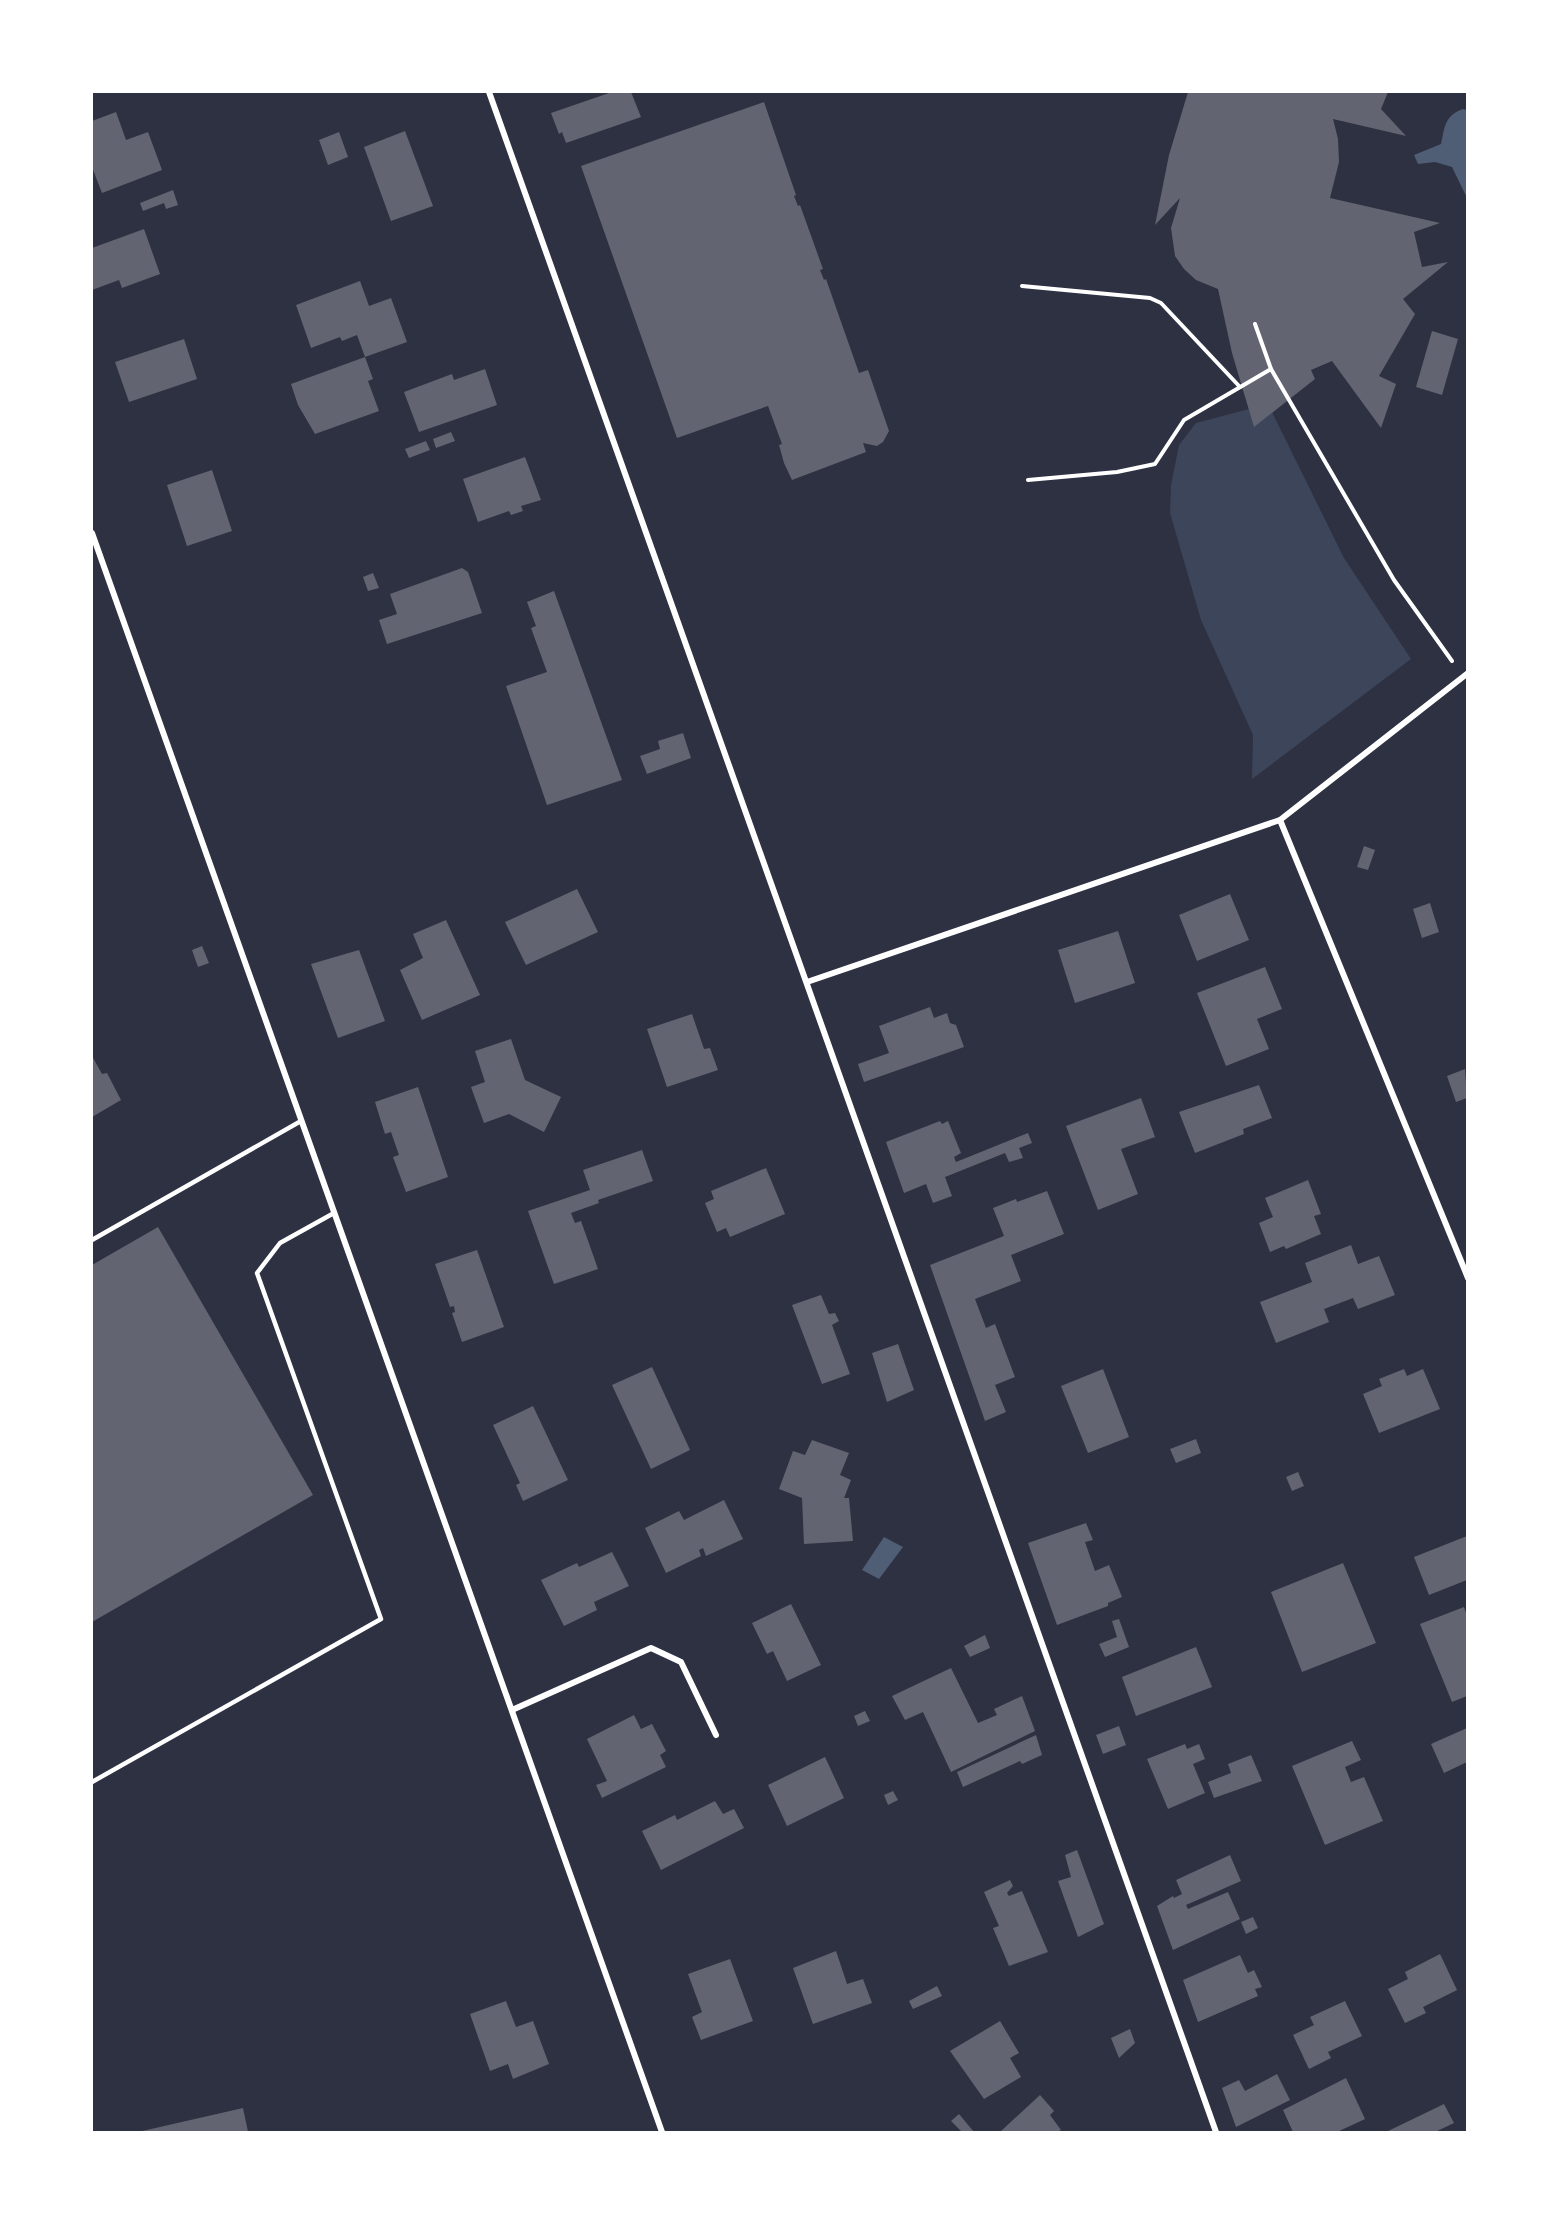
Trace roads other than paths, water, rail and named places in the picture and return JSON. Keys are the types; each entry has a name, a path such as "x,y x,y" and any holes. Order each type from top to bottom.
{"street":[{"path":"489,92 1216,2133"},
{"path":"92,533 662,2133"},
{"path":"807,982 1280,820 1465,675"},
{"path":"1280,820 1467,1278"},
{"path":"512,1710 651,1648 681,1662 716,1735"}],"lane":[{"path":"92,1240 301,1121"},
{"path":"92,1782 381,1619 257,1273 280,1243 334,1213"}]}
